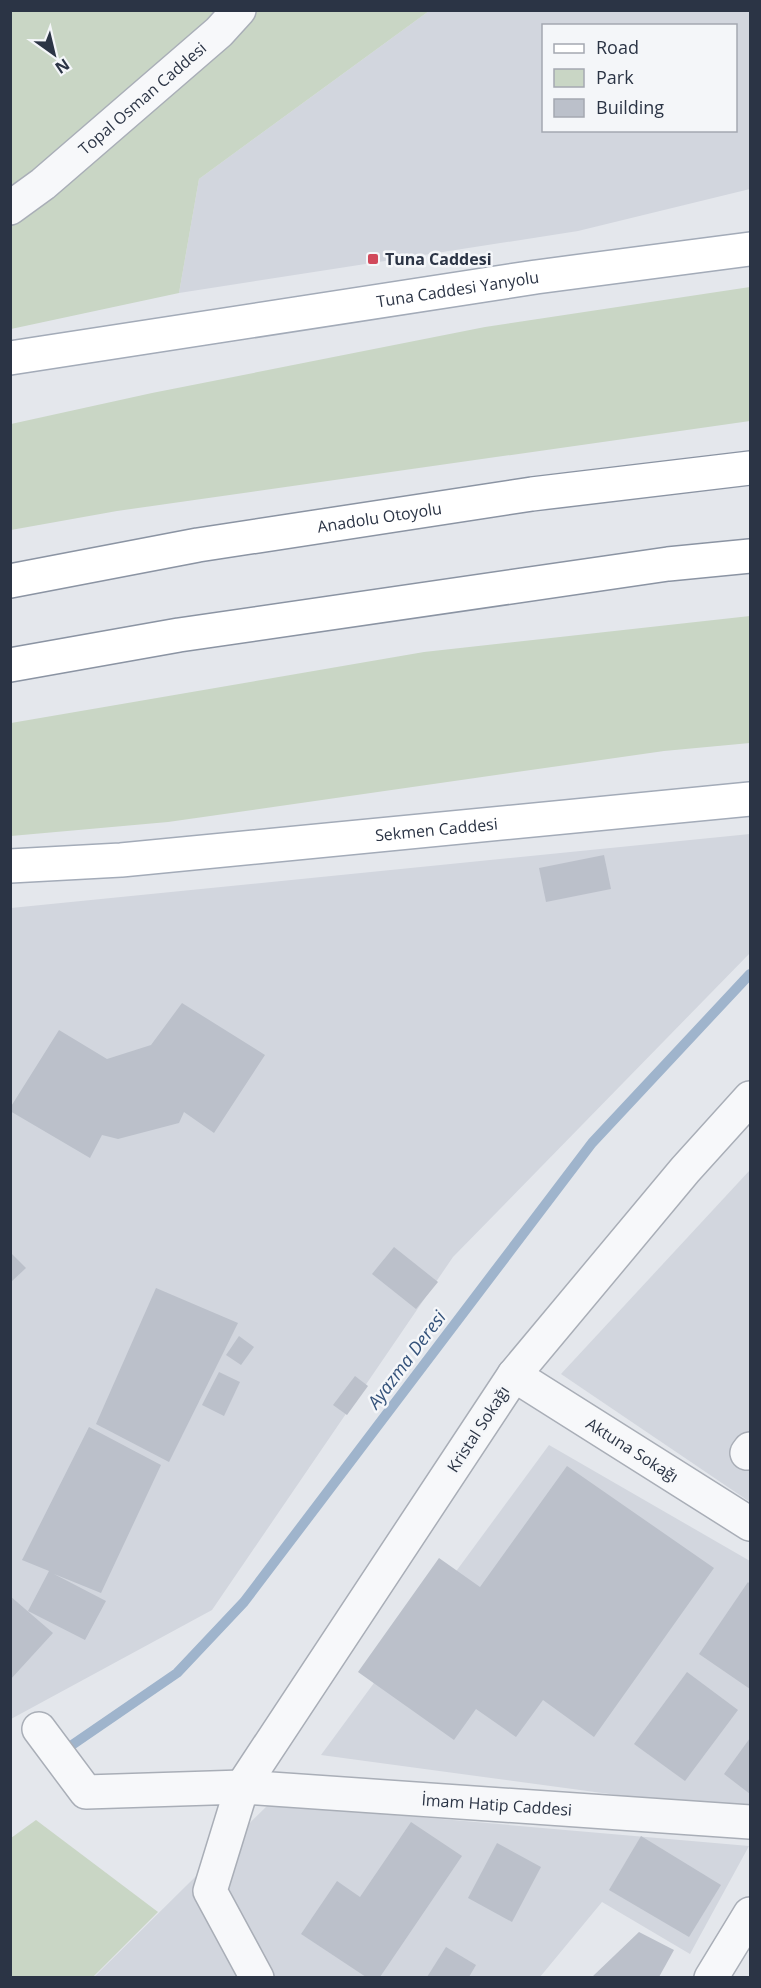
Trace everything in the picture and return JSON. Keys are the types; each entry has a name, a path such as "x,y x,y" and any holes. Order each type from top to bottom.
{"main road":[{"name":"Tuna Caddesi Yanyolu","path":"167,334 536,277 750,249"},
{"path":"10,358 167,334"},
{"path":"10,376 167,334"},
{"name":"Anadolu Otoyolu","path":"10,581 198,545 463,504 750,468"},
{"path":"10,665 191,633 668,564 750,556"},
{"name":"Sekmen Caddesi","path":"122,860 750,799"},
{"path":"10,866 122,860"},
{"path":"10,881 122,860"}],"street":[{"name":"Topal Osman Caddesi","path":"10,208 43,184 219,32 239,10"},
{"name":"Kristal Sokağı","path":"257,1977 210,1891 242,1787 514,1375 686,1170 744,1118"},
{"name":"Aktuna Sokağı","path":"514,1375 750,1524"},
{"name":"İmam Hatip Caddesi","path":"39,1729 86,1792 242,1787 750,1822"},
{"path":"711,1977 750,1914"}],"shaded area":[{"path":"429,11 750,11 750,189 578,231 179,293 199,179"},
{"path":"750,834 750,953 453,1257 212,1610 11,1719 11,908"},
{"path":"750,1170 750,1502 561,1374"},
{"path":"549,1445 750,1561 750,1813 321,1755"},
{"path":"269,1804 749,1846 690,1954 602,1902 540,1977 93,1978"}],"green space":[{"path":"10,11 429,11 199,179 179,293 11,329"},
{"path":"750,287 750,421 117,511 11,530 11,424 152,393 485,327"},
{"path":"750,616 750,743 664,751 168,822 11,836 11,723 424,652"},
{"path":"36,1820 158,1912 93,1977 11,1977 11,1838"}],"building":[{"path":"604,855 611,889 546,902 539,868"},
{"path":"182,1003 265,1055 214,1133 184,1112 179,1123 118,1139 102,1135 90,1158 10,1111 59,1030 107,1059 151,1045"},
{"path":"394,1247 438,1282 416,1309 372,1274"},
{"path":"10,1252 26,1268 10,1283"},
{"path":"156,1288 238,1323 169,1462 96,1424"},
{"path":"239,1336 254,1347 241,1365 226,1355"},
{"path":"219,1372 240,1382 224,1416 202,1405"},
{"path":"355,1376 368,1386 347,1415 333,1405"},
{"path":"89,1427 161,1465 101,1593 54,1574 106,1601 85,1640 28,1611 49,1571 22,1560"},
{"path":"567,1466 714,1568 594,1737 543,1700 516,1737 476,1709 454,1740 358,1672 439,1558 480,1587"},
{"path":"748,1582 750,1584 750,1689 699,1654"},
{"path":"10,1596 53,1633 10,1680"},
{"path":"687,1672 738,1710 685,1781 634,1744"},
{"path":"750,1738 750,1794 724,1774"},
{"path":"411,1822 462,1856 380,1977 366,1977 301,1934 337,1881 360,1897"},
{"path":"641,1836 721,1885 689,1937 609,1890"},
{"path":"497,1843 541,1867 512,1922 468,1898"},
{"path":"639,1932 674,1950 659,1977 592,1977"},
{"path":"446,1947 476,1965 469,1977 427,1977"}],"waterway":[{"name":"Ayazma Deresi","path":"72,1745 177,1673 244,1602 592,1143 750,974"}],"place":[{"name":"Tuna Caddesi","path":"373,259"}]}
